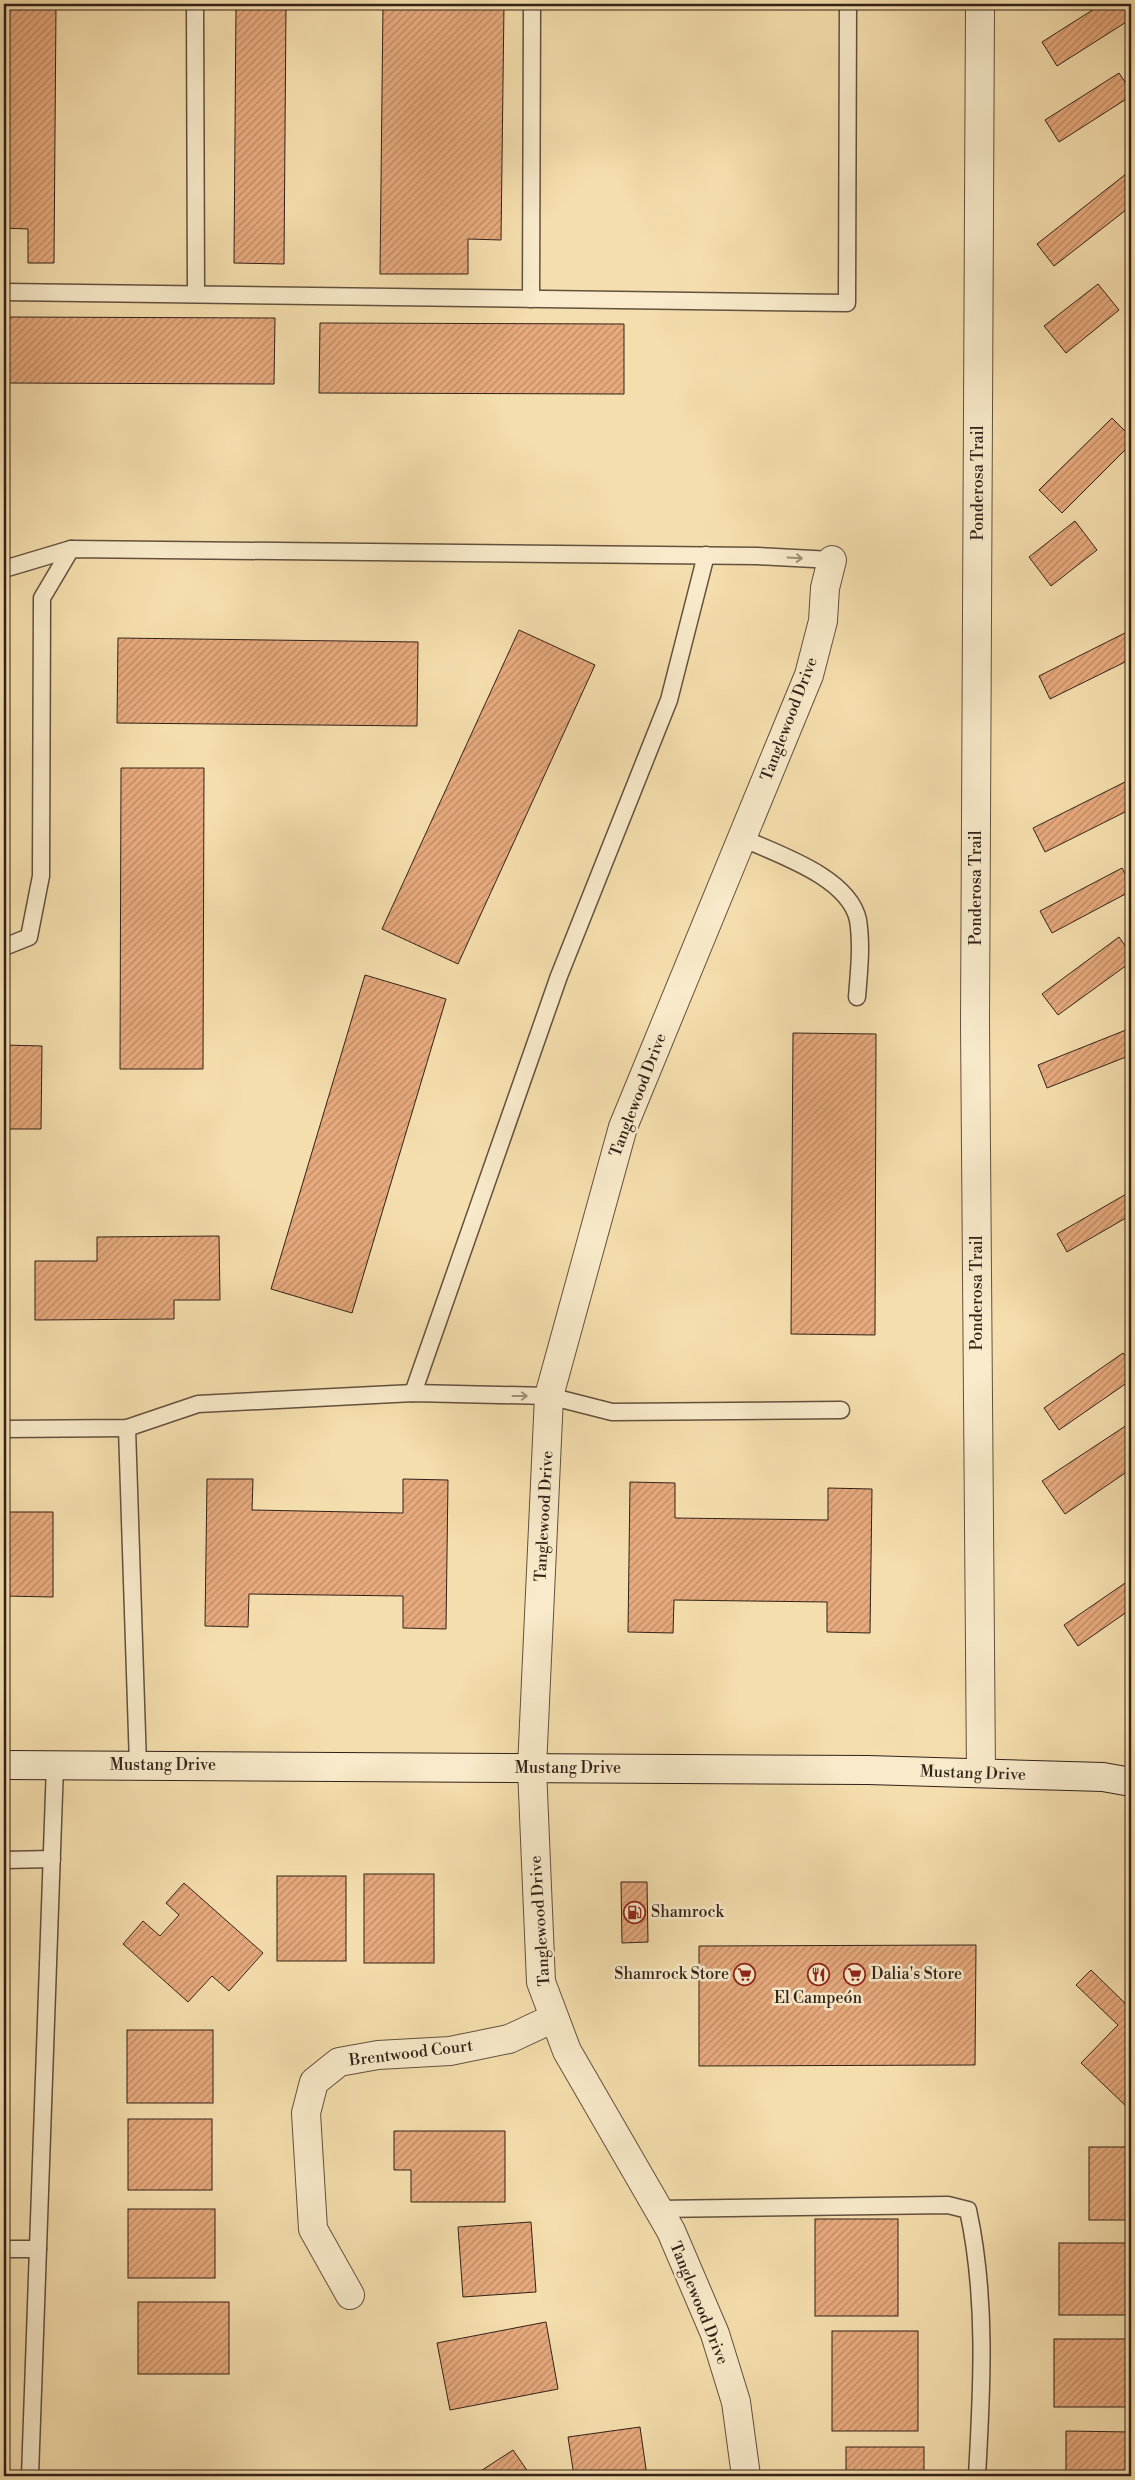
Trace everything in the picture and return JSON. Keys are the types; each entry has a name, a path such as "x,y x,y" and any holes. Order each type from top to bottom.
{"street":[{"name":"Ponderosa Trail","path":"980,4 975,1024 981,1773"},
{"name":"Tanglewood Drive","path":"746,2476 736,2402 715,2334 671,2231 568,2051 542,1982 532,1768 549,1396 623,1127 808,675 823,621 825,588 832,560"},
{"name":"Mustang Drive","path":"4,1765 981,1773 1103,1777 1131,1782"},
{"name":"Brentwood Court","path":"350,2295 313,2229 306,2113 314,2082 339,2062 378,2055 450,2051 509,2039 554,2018"}],"lane":[{"path":"196,4 196,294"},
{"path":"531,299 532,4"},
{"path":"4,292 847,303 848,4"},
{"path":"4,947 29,937 41,876 42,598 71,549"},
{"path":"4,569 71,549 706,555 832,560"},
{"path":"413,1393 559,976 669,700 706,555"},
{"path":"742,838 802,864 829,880 846,898 858,918 860,949 858,997"},
{"path":"4,1429 126,1428 198,1404 413,1393 549,1396 612,1412 841,1410"},
{"path":"126,1428 138,1765"},
{"path":"30,2476 55,1765"},
{"path":"4,1860 52,1859"},
{"path":"658,2209 948,2205 968,2210 976,2245 982,2374 978,2476"},
{"path":"4,2250 38,2249"}],"building":[{"path":"5,4 56,4 54,263 28,263 28,229 4,228"},
{"path":"236,4 286,4 284,264 234,263"},
{"path":"383,4 504,4 501,240 468,239 468,274 380,274"},
{"path":"1102,4 1131,4 1131,19 1057,66 1042,42"},
{"path":"1119,73 1131,91 1131,96 1059,142 1045,120"},
{"path":"1131,170 1131,206 1054,266 1037,244"},
{"path":"1098,284 1119,310 1066,353 1044,326"},
{"path":"4,317 275,318 274,384 4,383"},
{"path":"320,323 624,324 624,394 319,393"},
{"path":"1112,418 1131,437 1131,444 1062,513 1039,490"},
{"path":"1075,521 1097,550 1051,586 1029,557"},
{"path":"519,630 595,665 458,964 382,929"},
{"path":"1131,630 1131,659 1050,699 1039,676"},
{"path":"118,638 418,642 417,726 117,723"},
{"path":"121,768 204,768 203,1069 120,1069"},
{"path":"1131,779 1131,809 1045,852 1033,828"},
{"path":"1122,868 1131,884 1131,891 1052,933 1040,911"},
{"path":"1119,937 1131,954 1131,962 1058,1015 1042,994"},
{"path":"365,975 446,999 352,1313 271,1289"},
{"path":"1131,1028 1131,1055 1047,1088 1038,1065"},
{"path":"793,1033 876,1034 875,1335 791,1334"},
{"path":"4,1045 42,1046 41,1129 4,1129"},
{"path":"1128,1193 1131,1199 1131,1215 1067,1252 1057,1234"},
{"path":"219,1236 220,1300 174,1300 174,1319 35,1320 35,1261 97,1261 97,1237"},
{"path":"1123,1353 1131,1365 1131,1380 1059,1430 1044,1408"},
{"path":"1127,1425 1131,1432 1131,1469 1065,1514 1042,1481"},
{"path":"207,1479 253,1479 252,1510 403,1513 403,1479 448,1480 446,1629 403,1628 403,1596 249,1594 248,1627 205,1626"},
{"path":"630,1482 675,1483 675,1518 828,1520 828,1488 872,1489 870,1633 827,1632 827,1602 674,1600 673,1633 628,1632"},
{"path":"4,1512 53,1512 53,1597 4,1596"},
{"path":"1131,1579 1131,1609 1078,1646 1064,1625"},
{"path":"364,1874 434,1874 434,1963 364,1963"},
{"path":"277,1876 346,1876 346,1961 277,1961"},
{"name":"Shamrock","path":"621,1882 647,1882 648,1942 622,1943"},
{"path":"184,1883 263,1953 229,1991 212,1976 188,2002 123,1944 143,1921 160,1936 179,1915 166,1903"},
{"path":"976,1945 975,2065 699,2066 699,1946"},
{"path":"1091,1970 1131,2009 1131,2106 1129,2109 1081,2063 1118,2025 1076,1985"},
{"path":"127,2030 213,2030 213,2103 127,2103"},
{"path":"128,2119 212,2119 212,2190 128,2190"},
{"path":"394,2131 505,2131 505,2202 411,2202 411,2170 394,2170"},
{"path":"1089,2147 1131,2147 1131,2220 1089,2220"},
{"path":"128,2209 215,2209 215,2278 128,2278"},
{"path":"815,2219 898,2219 898,2316 815,2316"},
{"path":"531,2222 536,2292 463,2297 458,2227"},
{"path":"1059,2243 1131,2243 1131,2315 1059,2315"},
{"path":"138,2302 229,2302 229,2374 138,2374"},
{"path":"546,2322 558,2389 450,2410 437,2343"},
{"path":"832,2331 918,2331 918,2431 832,2431"},
{"path":"1054,2339 1131,2339 1131,2407 1054,2407"},
{"path":"640,2427 647,2476 574,2476 568,2437"},
{"path":"1066,2431 1131,2432 1131,2476 1066,2476"},
{"path":"846,2447 924,2447 924,2476 846,2476"},
{"path":"513,2450 531,2476 473,2476"}],"place":[{"name":"Shamrock","path":"635,1912"},
{"name":"Shamrock Store","path":"745,1974"},
{"name":"El Campeón","path":"818,1974"},
{"name":"Dalia's Store","path":"855,1974"}]}
